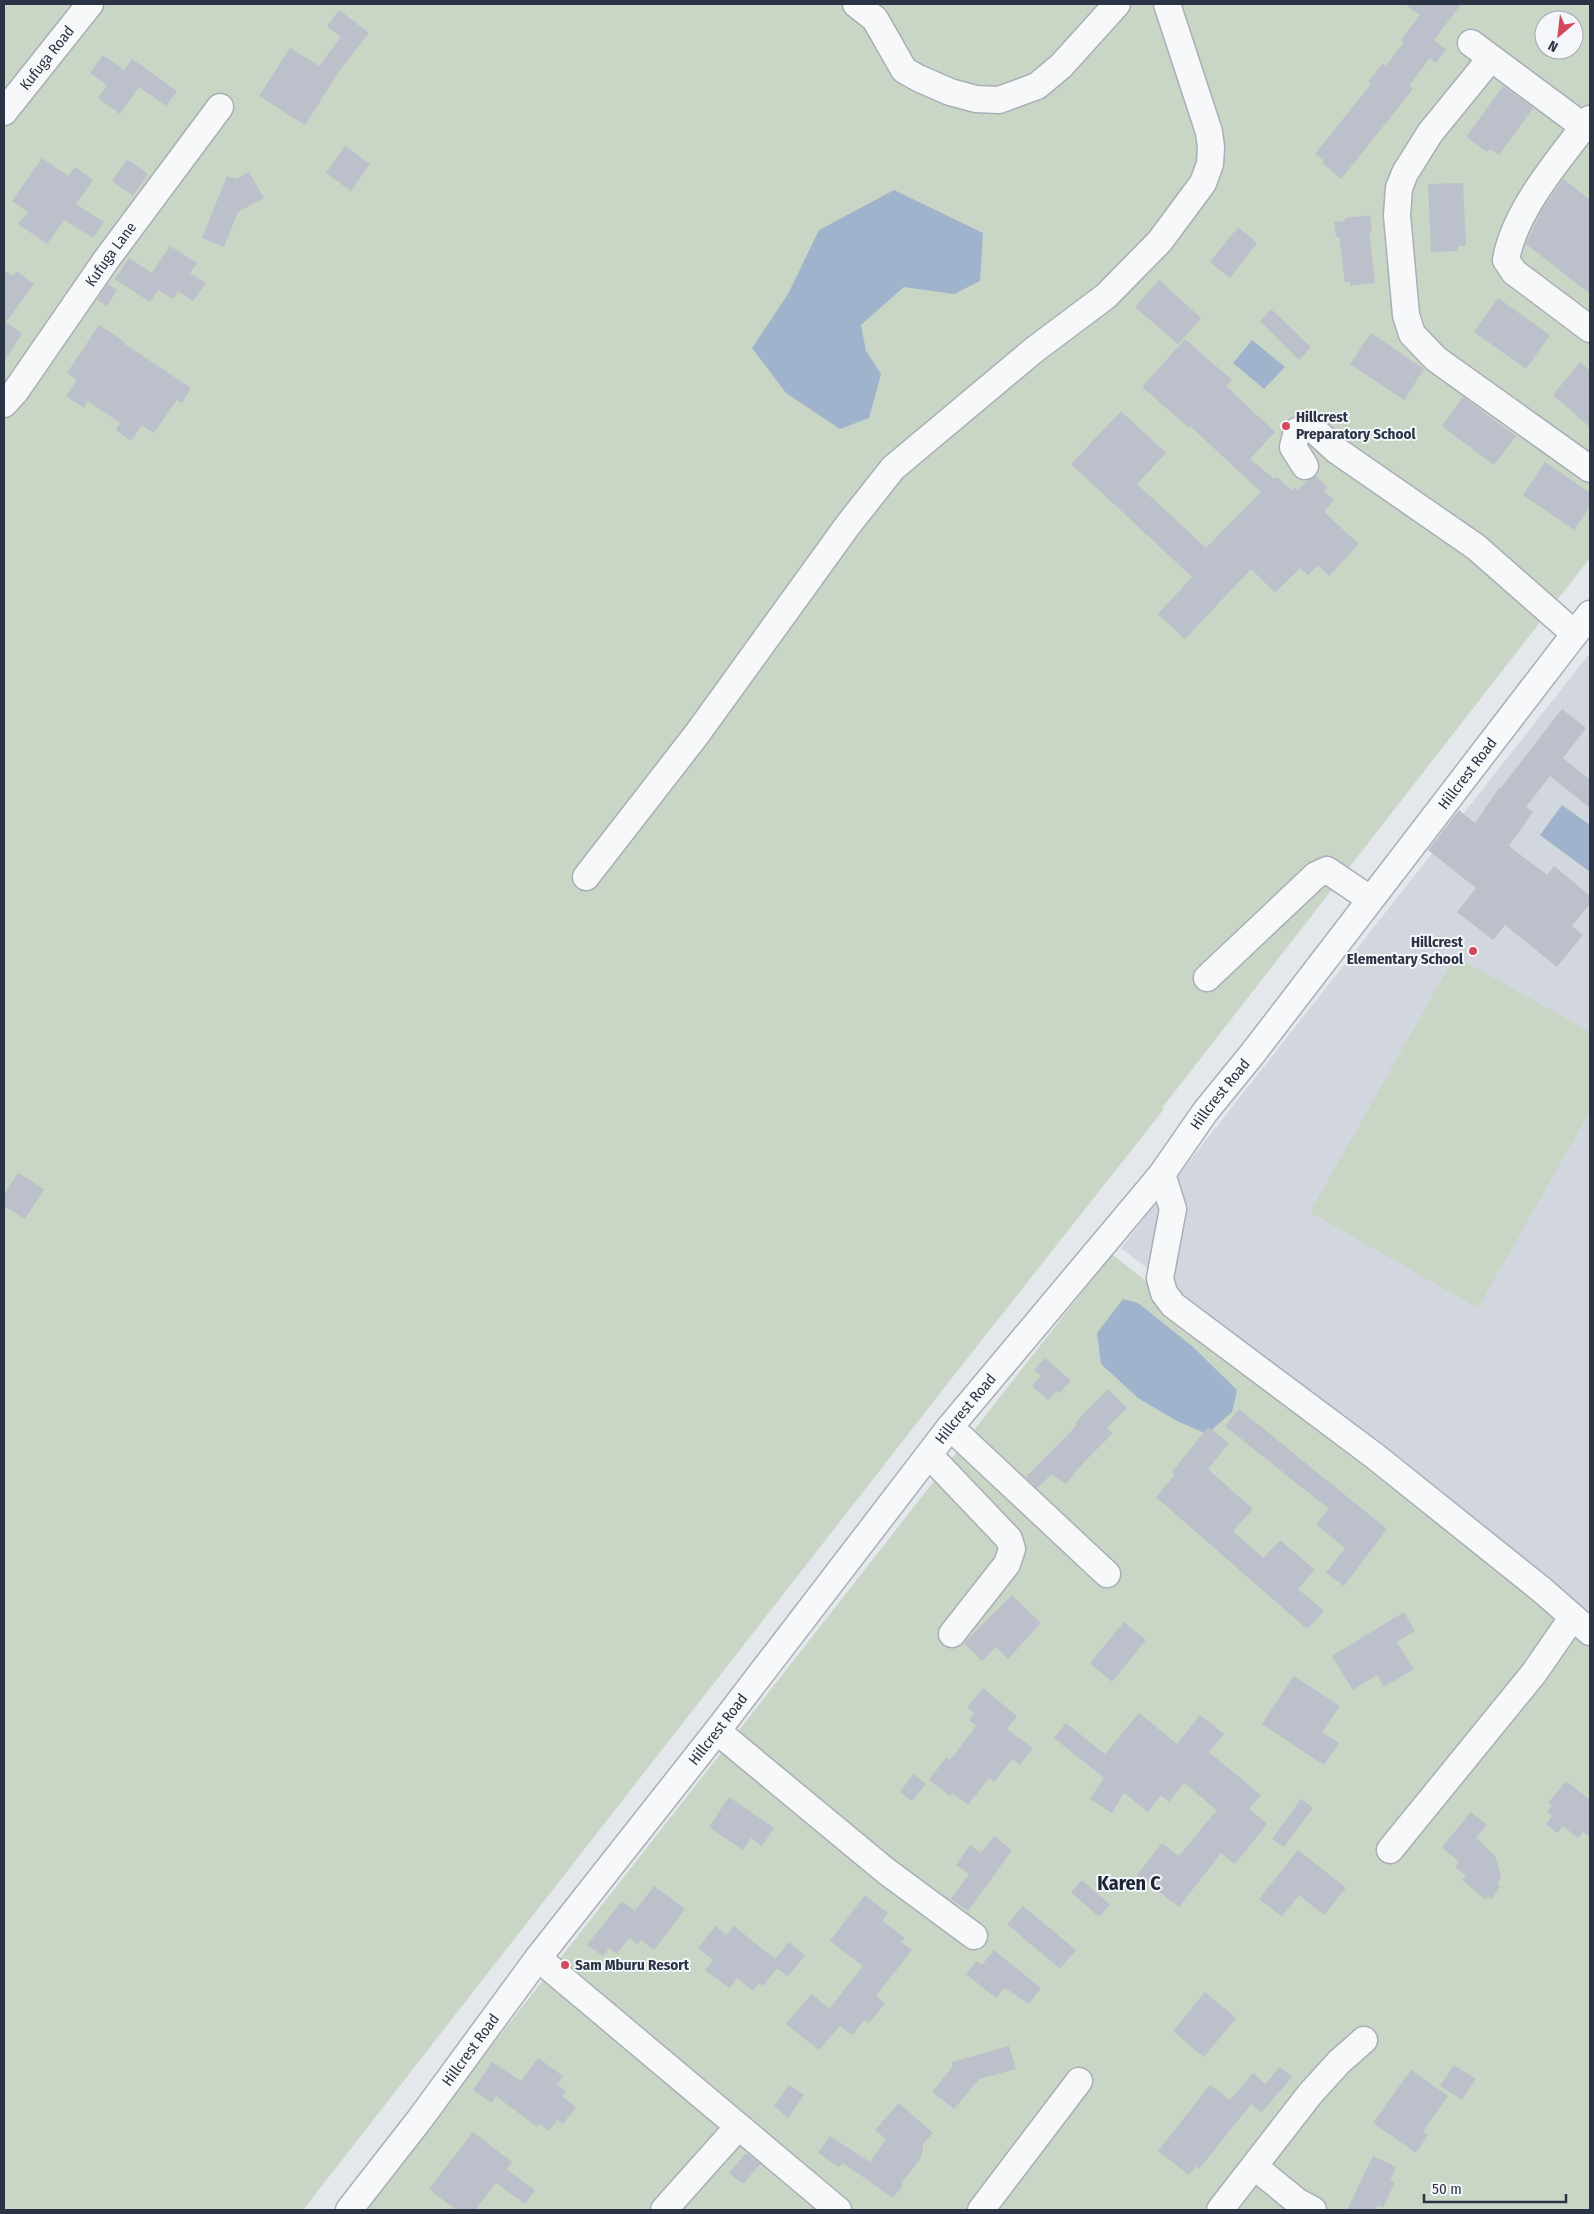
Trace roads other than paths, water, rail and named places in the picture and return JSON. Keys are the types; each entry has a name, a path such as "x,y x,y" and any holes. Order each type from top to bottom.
{"street":[{"name":"Kufuga Road","path":"4,112 90,4"},
{"path":"856,4 875,20 904,70 950,92 976,99 999,100 1037,86 1061,66 1117,4"},
{"path":"586,877 697,734 848,525 893,468 1034,350 1106,296 1160,241 1203,183 1210,164 1211,147 1209,132 1167,4"},
{"path":"1590,329 1514,272 1506,260 1509,243 1537,190 1587,123 1481,51 1405,173 1399,188 1398,216 1406,315 1412,334 1436,359 1590,469"},
{"name":"Kufuga Lane","path":"4,404 15,392 106,260 220,107"},
{"path":"1305,466 1293,447 1297,431 1311,427 1336,450 1583,624"},
{"name":"Hillcrest Road","path":"349,2210 420,2119 538,1958 717,1730 950,1427 1162,1174 1205,1112 1253,1053 1583,624"},
{"path":"1207,978 1316,875 1327,870 1370,899"},
{"path":"1162,1174 1173,1209 1160,1278 1164,1293 1173,1305 1376,1457 1542,1590 1581,1625 1534,1673 1390,1850"},
{"path":"950,1427 1107,1574"},
{"path":"929,1455 1010,1539 1012,1550 1007,1564 952,1634"},
{"path":"717,1730 886,1870 974,1936"},
{"path":"538,1958 838,2210"},
{"path":"1220,2210 1310,2094 1339,2062 1364,2040"},
{"path":"981,2210 1079,2081"},
{"path":"664,2210 738,2127"},
{"path":"1255,2167 1298,2202 1313,2210"}],"water":[{"path":"894,190 983,233 980,281 954,294 904,287 861,325 866,351 881,374 869,418 840,429 786,393 752,348 788,294 819,230"},
{"path":"1252,340 1285,367 1264,389 1233,363"},
{"path":"1562,805 1590,825 1590,872 1540,835"},
{"path":"1123,1299 1138,1303 1192,1346 1237,1390 1232,1412 1207,1434 1177,1421 1138,1398 1101,1364 1097,1333"}],"place":[{"name":"Hillcrest Preparatory School","path":"1286,426"},
{"name":"Hillcrest Elementary School","path":"1473,951"},
{"name":"Sam Mburu Resort","path":"565,1965"}],"district":[{"name":"Karen C","path":"1129,1883"}]}
